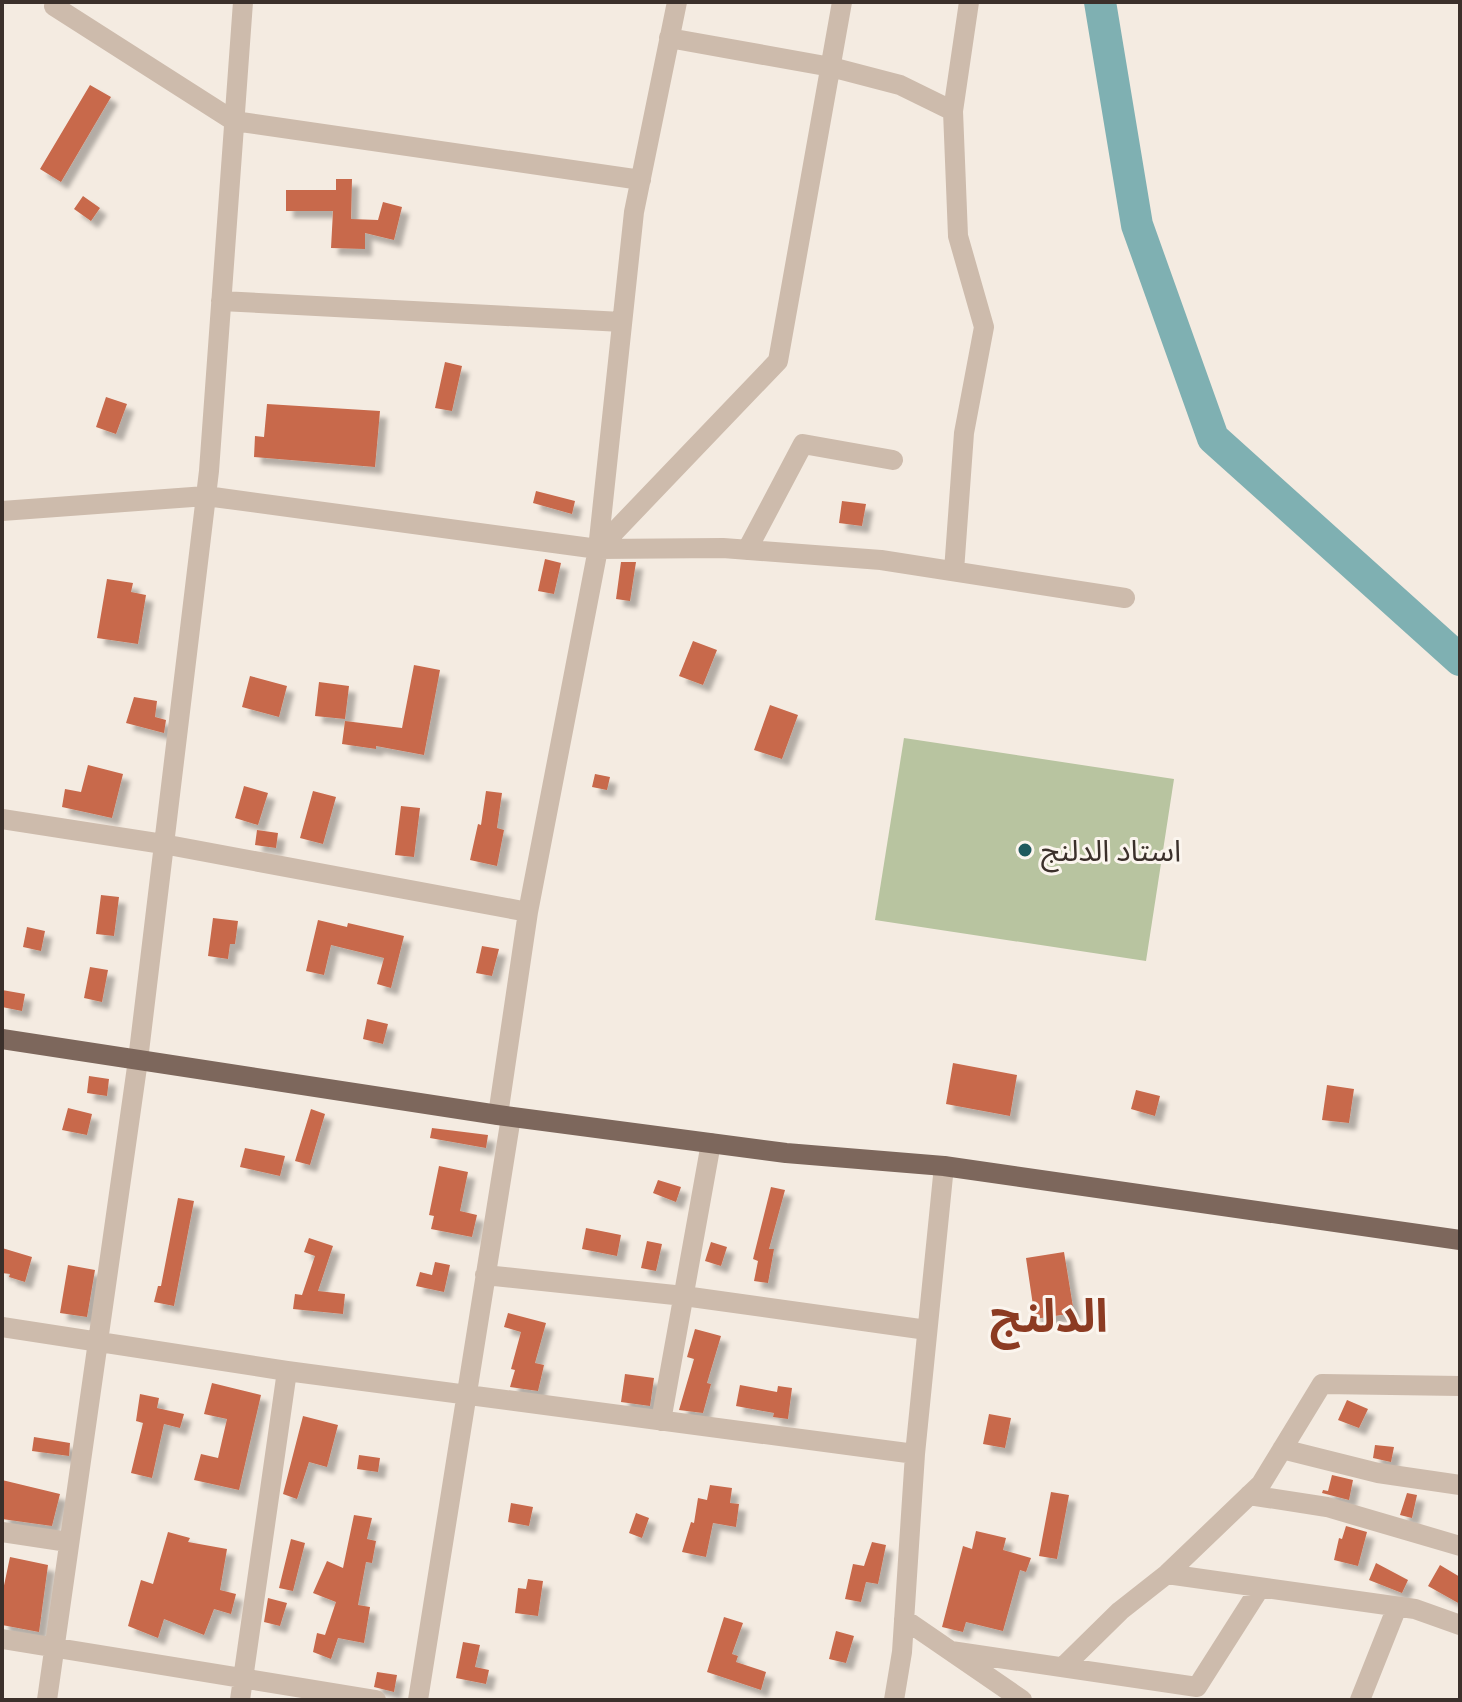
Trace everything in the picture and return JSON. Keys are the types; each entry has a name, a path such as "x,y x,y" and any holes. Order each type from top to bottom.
{"main road":[{"path":"2,1039 504,1116 786,1153 944,1166 1460,1240"}],"street":[{"path":"47,1700 138,1060 206,496 243,2"},
{"path":"418,1700 485,1275 528,912 598,549 634,212 677,2"},
{"path":"598,549 778,361 842,2"},
{"path":"954,571 964,433 984,327 958,236 953,111 969,2"},
{"path":"54,6 234,121 641,180"},
{"path":"669,38 831,67 900,85 953,111"},
{"path":"221,301 622,322"},
{"path":"747,550 803,444 893,460"},
{"path":"2,511 206,496 598,549 747,550 881,560 1125,598"},
{"path":"2,819 163,844 528,912"},
{"path":"661,1421 711,1143"},
{"path":"894,1700 902,1652 915,1454 944,1166"},
{"path":"485,1275 684,1296 927,1330"},
{"path":"2,1327 287,1371 915,1454"},
{"path":"240,1700 287,1371"},
{"path":"1063,1667 1120,1611 1167,1574 1261,1484 1322,1384 1460,1386"},
{"path":"1282,1449 1378,1473 1460,1485"},
{"path":"1249,1495 1327,1507 1460,1546"},
{"path":"2,1532 68,1542"},
{"path":"1167,1574 1415,1609 1460,1625"},
{"path":"951,1651 1197,1687 1260,1588"},
{"path":"1360,1700 1397,1607"},
{"path":"904,1619 1022,1700"},
{"path":"2,1639 376,1700"}],"green space":[{"name":"استاد الدلنج","path":"904,738 1174,779 1146,961 875,920"}],"building":[{"path":"90,85 111,97 61,182 40,169"},
{"path":"336,179 352,179 351,219 378,220 383,202 402,207 394,240 365,233 365,249 331,248 333,211 286,211 286,190 336,190"},
{"path":"83,196 100,208 91,221 74,209"},
{"path":"445,362 462,366 452,411 435,408"},
{"path":"106,397 127,404 116,434 96,427"},
{"path":"267,404 380,411 375,467 254,457 255,436 264,437"},
{"path":"536,491 575,501 572,514 533,503"},
{"path":"842,501 866,504 862,526 839,523"},
{"path":"545,559 561,563 554,594 538,591"},
{"path":"621,562 636,562 630,601 616,599"},
{"path":"107,579 133,583 131,592 146,595 138,644 97,638"},
{"path":"693,641 717,650 703,685 679,676"},
{"path":"414,665 440,670 424,755 376,746 376,749 342,744 345,721 402,728"},
{"path":"250,676 287,686 279,717 242,707"},
{"path":"319,682 349,686 345,719 315,716"},
{"path":"134,697 157,701 155,717 166,720 164,733 126,723"},
{"path":"770,705 798,715 782,759 754,750"},
{"path":"88,765 123,774 112,818 62,807 65,789 81,792"},
{"path":"595,774 610,777 607,790 592,787"},
{"path":"244,786 268,793 258,825 235,818"},
{"path":"313,791 336,797 323,844 300,838"},
{"path":"486,791 502,793 497,828 504,830 497,866 470,860 478,824 481,825"},
{"path":"401,806 420,808 414,857 395,855"},
{"path":"257,830 278,833 276,848 255,845"},
{"path":"101,895 119,897 114,936 96,934"},
{"path":"213,918 238,921 235,944 230,944 228,959 208,956"},
{"path":"318,920 347,927 348,923 404,936 391,988 377,984 384,958 331,945 324,975 306,971"},
{"path":"27,927 45,931 41,951 23,947"},
{"path":"482,946 499,949 492,976 476,973"},
{"path":"90,967 108,970 102,1002 84,998"},
{"path":"2,990 25,994 22,1011 2,1007"},
{"path":"367,1019 388,1024 383,1044 363,1039"},
{"path":"953,1063 1017,1075 1010,1116 946,1104"},
{"path":"89,1076 109,1079 107,1096 87,1093"},
{"path":"1327,1085 1354,1089 1349,1123 1322,1120"},
{"path":"1136,1090 1160,1096 1155,1116 1131,1109"},
{"path":"68,1108 92,1114 87,1135 62,1130"},
{"path":"311,1109 325,1114 310,1165 295,1161"},
{"path":"432,1128 488,1135 486,1148 430,1138"},
{"path":"245,1148 285,1156 280,1176 240,1167"},
{"path":"439,1166 468,1172 460,1211 477,1215 472,1237 431,1229 434,1216 429,1215"},
{"path":"658,1180 681,1187 676,1202 653,1193"},
{"path":"771,1187 785,1190 769,1249 774,1249 768,1283 754,1281 758,1261 753,1259"},
{"path":"178,1198 194,1201 174,1306 154,1302 158,1286 161,1286"},
{"path":"586,1228 621,1235 617,1256 582,1249"},
{"path":"309,1238 333,1246 318,1291 345,1294 343,1314 293,1309 295,1294 302,1295 315,1256 304,1252"},
{"path":"647,1241 662,1244 656,1271 641,1268"},
{"path":"711,1242 727,1247 721,1266 705,1261"},
{"path":"2,1248 32,1257 25,1282 2,1273"},
{"path":"1064,1252 1074,1313 1035,1319 1026,1258"},
{"path":"435,1262 450,1265 444,1292 416,1286 420,1272 432,1275"},
{"path":"68,1265 95,1270 87,1317 60,1313"},
{"path":"508,1313 546,1323 535,1363 544,1365 538,1391 510,1387 515,1370 511,1369 521,1332 504,1327"},
{"path":"695,1329 721,1336 707,1383 711,1384 703,1413 679,1410 694,1359 687,1357"},
{"path":"625,1374 654,1378 650,1406 621,1402"},
{"path":"212,1383 261,1395 239,1490 194,1480 201,1454 218,1458 227,1419 204,1414"},
{"path":"740,1385 777,1392 778,1386 792,1388 788,1419 773,1417 774,1413 736,1406"},
{"path":"140,1394 159,1398 157,1408 184,1414 180,1428 164,1424 152,1478 131,1473 143,1423 136,1421"},
{"path":"1347,1400 1368,1409 1359,1428 1338,1420"},
{"path":"989,1414 1011,1418 1005,1448 983,1444"},
{"path":"303,1416 338,1425 327,1467 309,1462 297,1499 283,1494"},
{"path":"34,1437 70,1443 69,1456 32,1451"},
{"path":"1375,1445 1394,1447 1391,1462 1373,1458"},
{"path":"359,1455 380,1458 378,1472 357,1469"},
{"path":"1332,1475 1353,1480 1349,1500 1322,1493 1323,1490 1328,1491"},
{"path":"2,1480 60,1494 52,1526 2,1519"},
{"path":"710,1485 732,1488 730,1503 739,1504 736,1527 713,1523 706,1557 682,1552 691,1522 694,1523 698,1498 707,1500"},
{"path":"1051,1492 1069,1495 1057,1559 1039,1556"},
{"path":"1407,1493 1417,1495 1412,1518 1400,1515"},
{"path":"511,1503 533,1507 529,1526 508,1522"},
{"path":"636,1513 649,1518 642,1538 629,1533"},
{"path":"354,1515 372,1518 367,1539 376,1541 372,1563 366,1562 358,1605 370,1607 364,1643 338,1638 331,1659 313,1652 317,1633 325,1635 336,1602 313,1593 327,1561 343,1568"},
{"path":"1346,1526 1367,1532 1358,1566 1334,1560 1339,1538 1342,1539"},
{"path":"976,1531 1006,1538 1003,1550 1031,1558 1026,1572 1020,1570 1003,1631 966,1622 963,1632 942,1627 963,1546 972,1549"},
{"path":"168,1532 190,1538 188,1542 227,1549 220,1590 236,1594 231,1614 214,1609 204,1635 164,1619 158,1638 128,1626 141,1580 153,1584"},
{"path":"291,1539 305,1543 293,1591 279,1588"},
{"path":"872,1542 886,1545 878,1584 866,1582 861,1602 845,1599 853,1564 864,1566"},
{"path":"10,1557 48,1565 39,1632 2,1625 2,1595"},
{"path":"1376,1563 1408,1580 1402,1593 1369,1580"},
{"path":"1440,1565 1460,1577 1460,1604 1428,1586"},
{"path":"528,1579 543,1581 538,1616 515,1613 518,1588 526,1589"},
{"path":"268,1598 287,1603 280,1626 264,1622"},
{"path":"724,1617 743,1623 732,1654 738,1656 736,1662 766,1672 761,1690 707,1672"},
{"path":"836,1631 854,1636 846,1663 829,1659"},
{"path":"463,1642 480,1645 475,1667 489,1670 486,1684 456,1678"},
{"path":"377,1672 397,1675 394,1692 374,1687"}],"waterway":[{"path":"1100,2 1137,225 1213,438 1460,660"}],"place":[{"name":"استاد الدلنج","path":"1025,850"}],"district":[{"name":"الدلنج","path":"1049,1316"}]}
